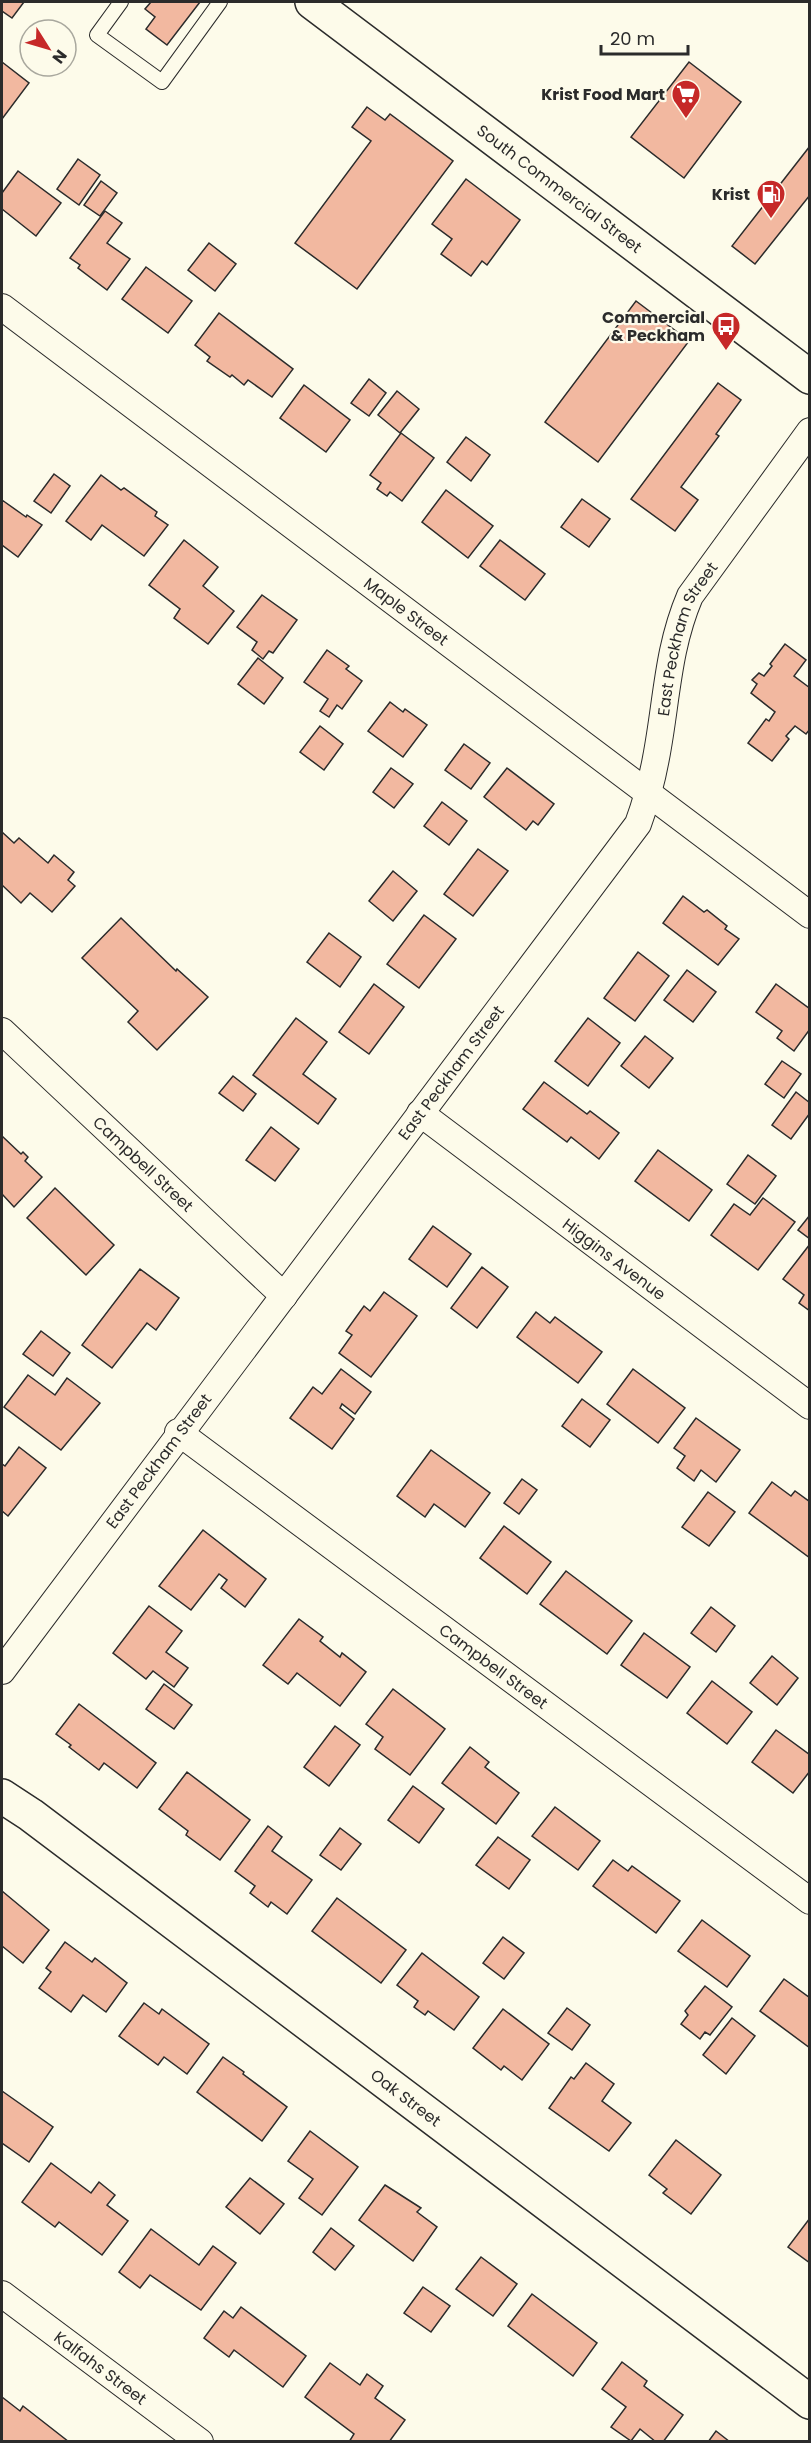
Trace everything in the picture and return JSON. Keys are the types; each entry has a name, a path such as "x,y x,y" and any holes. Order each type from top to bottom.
{"street":[{"name":"South Commercial Street","path":"312,2 810,377"},
{"name":"Maple Street","path":"2,307 810,915"},
{"name":"East Peckham Street","path":"2,1671 178,1432 284,1296 638,824 657,757 672,650 678,624 690,596 810,431"},
{"name":"Campbell Street","path":"2,1031 284,1296"},
{"name":"Higgins Avenue","path":"420,1113 810,1406"},
{"name":"Campbell Street","path":"178,1432 810,1901"},
{"name":"Oak Street","path":"2,1796 31,1815 810,2402"},
{"name":"Kalfahs Street","path":"2,2294 200,2442"}],"lane":[{"path":"121,2 97,35 162,82 220,2"}],"building":[{"path":"2,2 24,2 12,18 2,11"},
{"path":"151,2 200,2 167,45 146,29 155,17 145,9"},
{"path":"2,62 18,74 18,78 23,78 29,83 2,119"},
{"name":"Krist Food Mart","path":"689,62 741,102 684,178 631,137"},
{"path":"367,107 385,120 390,114 453,161 357,289 295,243 371,141 352,127"},
{"name":"Krist","path":"810,146 810,195 755,264 732,246"},
{"path":"78,159 100,175 79,205 57,189"},
{"path":"18,171 61,203 36,236 2,209 2,193"},
{"path":"466,179 520,220 487,265 482,261 471,276 441,254 452,239 432,224"},
{"path":"101,181 117,193 100,216 84,205"},
{"path":"105,211 122,223 107,243 130,259 107,290 78,268 80,265 70,258"},
{"path":"209,243 236,264 215,291 188,270"},
{"path":"146,267 192,301 168,333 122,299"},
{"path":"636,301 689,341 598,462 545,422"},
{"path":"219,313 293,369 272,397 248,380 244,385 232,375 230,377 207,361 210,357 195,345"},
{"path":"369,379 386,393 369,416 351,403"},
{"path":"718,383 741,400 716,434 719,436 681,487 698,500 675,531 631,499"},
{"path":"304,385 350,420 326,452 280,418"},
{"path":"397,391 419,409 400,433 378,415"},
{"path":"401,433 434,458 402,501 390,492 387,496 377,489 381,483 370,475"},
{"path":"466,437 490,455 471,481 447,462"},
{"path":"54,474 70,486 51,513 34,501"},
{"path":"101,475 121,490 124,488 157,512 155,516 168,525 144,556 102,525 91,540 66,521"},
{"path":"446,490 493,526 468,558 422,522"},
{"path":"582,499 610,519 589,547 561,527"},
{"path":"2,500 42,525 18,557 2,545"},
{"path":"184,540 218,567 203,586 234,611 208,644 174,618 180,609 149,585"},
{"path":"500,540 545,574 525,600 480,566"},
{"path":"262,595 297,620 273,653 269,651 263,659 252,650 257,642 237,627"},
{"path":"785,644 806,660 794,676 810,688 810,729 806,734 795,726 786,736 789,739 772,761 748,743 766,719 769,721 775,712 751,693 757,684 752,680 759,673 764,676"},
{"path":"327,650 349,666 346,669 362,681 342,709 337,705 329,717 320,711 328,699 304,682"},
{"path":"258,658 283,678 264,704 238,684"},
{"path":"390,702 403,712 405,709 427,725 403,757 368,731"},
{"path":"320,726 343,744 324,770 300,752"},
{"path":"464,744 490,763 471,789 445,770"},
{"path":"391,768 413,784 394,808 373,792"},
{"path":"507,768 554,804 538,825 533,821 526,830 484,797"},
{"path":"442,802 467,821 449,845 424,826"},
{"path":"2,832 14,843 19,838 48,863 54,855 74,872 68,880 75,886 52,912 30,893 21,903 2,885"},
{"path":"478,849 508,871 473,916 444,894"},
{"path":"393,871 417,891 393,921 369,901"},
{"path":"683,896 704,912 707,910 727,926 725,929 739,939 718,965 663,923"},
{"path":"424,915 456,939 419,988 387,964"},
{"path":"121,918 176,971 177,969 208,997 157,1050 128,1022 138,1011 82,958"},
{"path":"329,933 361,957 340,987 307,962"},
{"path":"638,952 669,976 635,1021 604,998"},
{"path":"687,970 716,992 693,1022 664,1000"},
{"path":"374,984 404,1007 369,1054 339,1032"},
{"path":"776,984 810,1009 810,1029 794,1051 777,1038 782,1031 756,1012"},
{"path":"296,1018 327,1042 303,1074 336,1099 318,1124 253,1075"},
{"path":"588,1018 620,1043 588,1086 555,1061"},
{"path":"645,1036 673,1058 649,1088 621,1066"},
{"path":"782,1061 801,1074 784,1098 765,1084"},
{"path":"233,1076 256,1094 243,1111 219,1093"},
{"path":"544,1082 587,1114 590,1111 619,1133 599,1159 571,1137 567,1142 523,1109"},
{"path":"796,1092 810,1103 810,1113 791,1139 772,1125"},
{"path":"271,1127 299,1149 275,1181 246,1160"},
{"path":"2,1136 21,1154 23,1152 28,1157 25,1161 42,1177 14,1207 2,1194"},
{"path":"658,1150 712,1190 689,1221 635,1181"},
{"path":"748,1155 776,1176 755,1204 727,1184"},
{"path":"55,1188 114,1245 86,1275 27,1218"},
{"path":"763,1198 795,1222 758,1270 711,1235 734,1204 750,1215"},
{"path":"810,1215 810,1239 798,1230"},
{"path":"433,1226 471,1254 447,1287 409,1259"},
{"path":"810,1244 810,1311 799,1303 804,1295 783,1279"},
{"path":"482,1267 508,1287 477,1328 451,1308"},
{"path":"140,1269 179,1298 156,1330 147,1323 112,1368 82,1345"},
{"path":"384,1292 417,1316 371,1377 339,1353 352,1335 346,1331 364,1306 370,1311"},
{"path":"536,1312 550,1323 555,1317 602,1352 578,1383 517,1337"},
{"path":"41,1331 70,1353 53,1376 23,1354"},
{"path":"341,1369 371,1392 355,1414 342,1404 340,1408 354,1419 332,1449 290,1418 313,1387 322,1394"},
{"path":"633,1369 685,1408 658,1443 607,1404"},
{"path":"28,1375 55,1395 67,1378 100,1403 61,1450 4,1407"},
{"path":"582,1399 610,1420 590,1447 562,1426"},
{"path":"696,1418 740,1450 716,1482 701,1470 694,1481 677,1468 685,1456 674,1448"},
{"path":"19,1447 46,1468 8,1516 2,1511 2,1464 5,1466"},
{"path":"431,1450 490,1493 465,1527 434,1504 425,1517 397,1496"},
{"path":"522,1479 537,1490 519,1514 504,1503"},
{"path":"772,1482 791,1496 795,1491 810,1502 810,1558 749,1513"},
{"path":"708,1492 735,1512 709,1546 682,1527"},
{"path":"504,1526 551,1562 527,1594 480,1558"},
{"path":"203,1530 266,1579 245,1607 221,1588 227,1580 219,1574 191,1610 159,1586"},
{"path":"566,1571 632,1621 607,1654 540,1604"},
{"path":"149,1606 182,1631 166,1652 188,1668 174,1687 153,1671 146,1679 113,1653"},
{"path":"711,1607 735,1626 716,1652 691,1633"},
{"path":"299,1619 323,1637 320,1641 340,1657 342,1653 366,1672 340,1706 297,1673 288,1684 263,1665"},
{"path":"644,1633 690,1667 667,1698 621,1665"},
{"path":"772,1656 798,1678 777,1705 750,1683"},
{"path":"712,1681 752,1712 727,1744 687,1713"},
{"path":"164,1684 192,1705 174,1729 146,1709"},
{"path":"393,1689 445,1729 410,1775 375,1749 383,1737 366,1724"},
{"path":"79,1704 156,1763 137,1788 104,1763 99,1770 56,1734"},
{"path":"335,1726 360,1745 329,1786 304,1767"},
{"path":"776,1730 810,1755 810,1771 793,1793 752,1762"},
{"path":"470,1747 489,1762 485,1767 519,1793 496,1824 442,1783"},
{"path":"187,1772 250,1820 220,1860 186,1835 188,1831 159,1809"},
{"path":"413,1786 444,1809 419,1843 388,1820"},
{"path":"555,1807 600,1841 578,1870 532,1836"},
{"path":"268,1826 282,1837 272,1851 312,1880 287,1914 271,1902 268,1907 250,1893 255,1886 235,1871"},
{"path":"340,1828 361,1844 341,1870 320,1855"},
{"path":"498,1837 530,1860 509,1889 476,1865"},
{"path":"613,1860 628,1871 632,1866 680,1901 656,1933 593,1886"},
{"path":"2,1891 49,1930 23,1963 2,1946"},
{"path":"337,1898 406,1950 381,1983 312,1931"},
{"path":"702,1920 750,1956 727,1987 678,1951"},
{"path":"503,1937 524,1953 504,1979 483,1963"},
{"path":"65,1942 92,1962 95,1958 127,1983 106,2012 83,1995 71,2012 39,1988 51,1972 46,1968"},
{"path":"422,1953 479,1997 454,2030 428,2011 425,2015 414,2007 418,2001 397,1985"},
{"path":"784,1979 810,1998 810,2048 760,2011"},
{"path":"705,1986 732,2007 710,2035 705,2032 700,2039 681,2024 688,2015 685,2011"},
{"path":"144,2003 159,2014 162,2009 209,2044 187,2074 164,2057 158,2065 119,2036"},
{"path":"567,2008 590,2025 572,2050 548,2033"},
{"path":"503,2009 549,2044 522,2080 504,2066 501,2070 473,2048"},
{"path":"732,2018 755,2036 726,2074 703,2055"},
{"path":"223,2057 287,2107 262,2141 197,2092"},
{"path":"586,2063 614,2084 602,2101 631,2123 609,2151 549,2108 571,2077 574,2079"},
{"path":"2,2091 53,2127 29,2162 2,2143"},
{"path":"310,2131 358,2167 322,2215 299,2198 313,2179 288,2161"},
{"path":"676,2140 721,2175 691,2214 663,2193 667,2189 649,2175"},
{"path":"51,2163 91,2193 99,2182 115,2195 107,2205 128,2221 102,2255 59,2222 55,2227 22,2202"},
{"path":"250,2178 284,2204 260,2234 226,2207"},
{"path":"385,2185 421,2208 417,2212 437,2227 413,2261 359,2220"},
{"path":"810,2218 810,2263 788,2247"},
{"path":"331,2228 354,2246 335,2270 313,2252"},
{"path":"151,2229 199,2265 213,2246 236,2263 201,2310 150,2275 140,2288 119,2272"},
{"path":"481,2257 517,2284 493,2316 456,2289"},
{"path":"423,2287 450,2306 431,2332 404,2313"},
{"path":"532,2294 597,2343 573,2376 508,2326"},
{"path":"241,2307 306,2356 283,2387 234,2350 229,2357 204,2338 224,2311 233,2318"},
{"path":"622,2362 647,2381 644,2386 683,2415 663,2442 656,2442 640,2429 631,2441 611,2427 626,2407 602,2389"},
{"path":"330,2363 360,2385 367,2374 383,2386 375,2398 405,2420 389,2442 349,2442 354,2434 305,2397"},
{"path":"2,2397 20,2411 23,2406 69,2442 2,2442"},
{"path":"716,2431 730,2442 708,2442"}],"place":[{"name":"Krist Food Mart","path":"686,120"},
{"name":"Krist","path":"771,220"},
{"name":"Commercial & Peckham","path":"726,352"}]}
